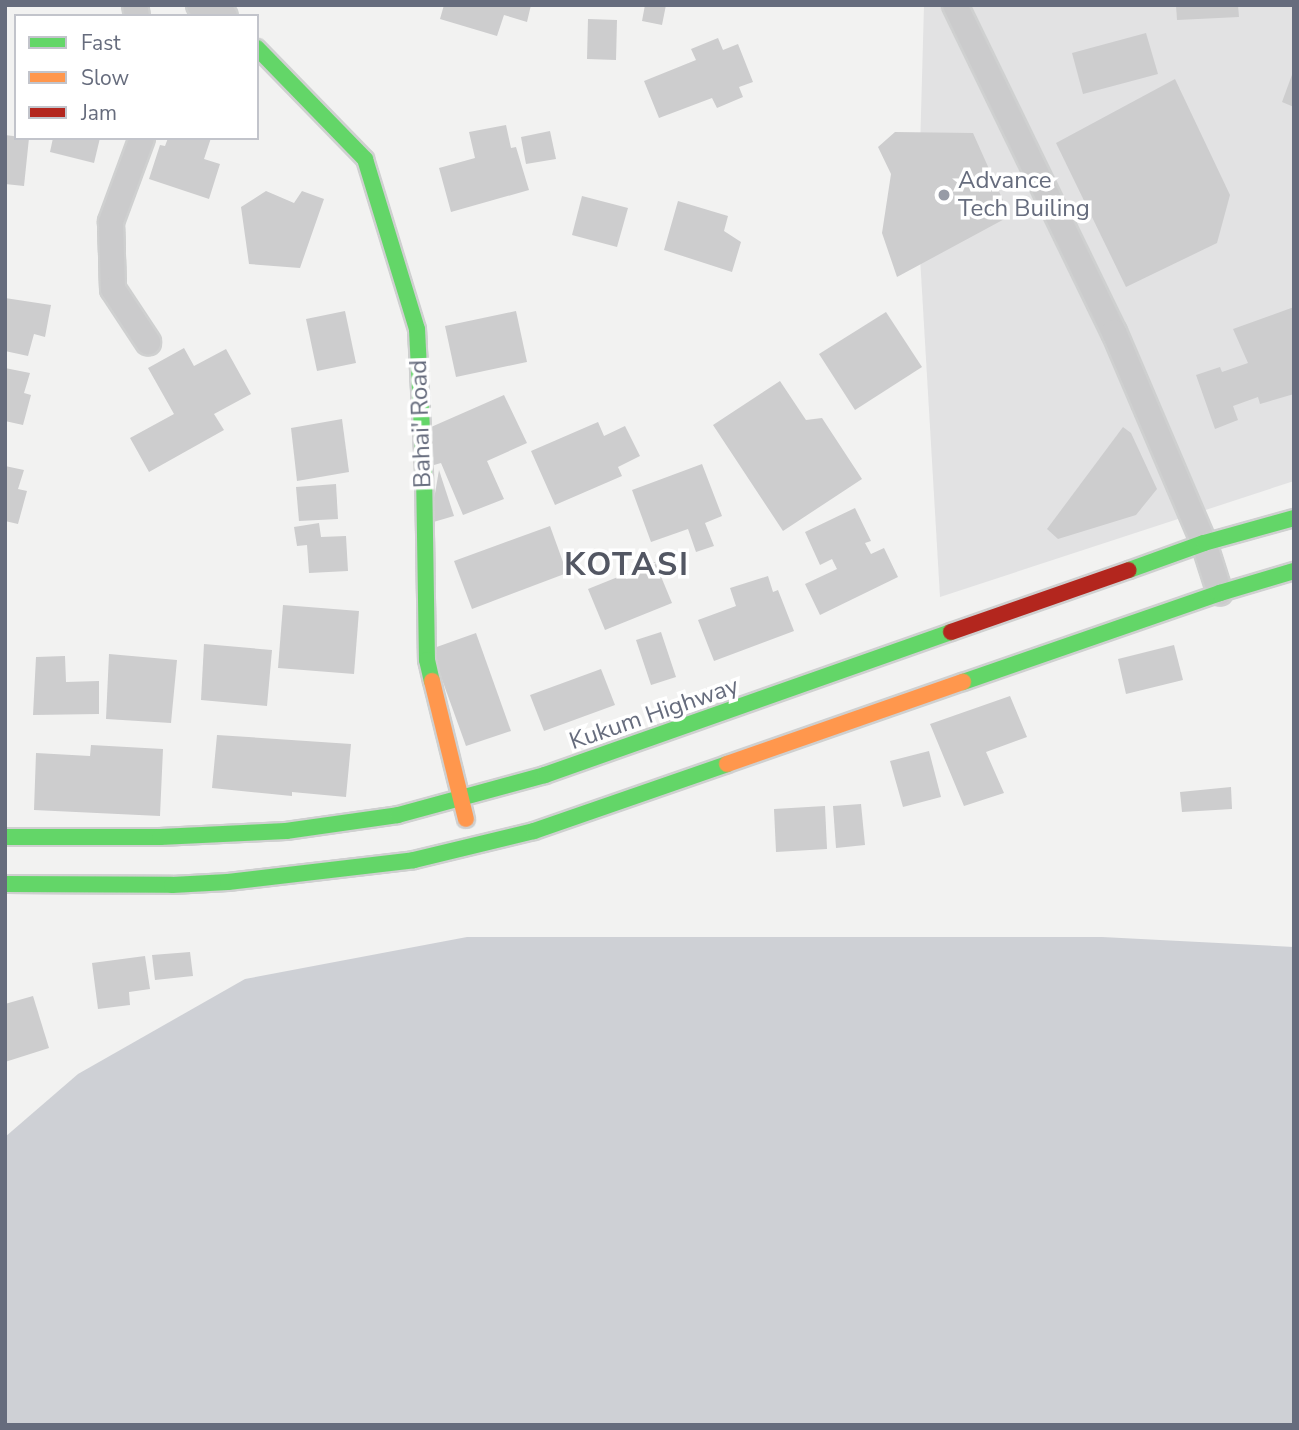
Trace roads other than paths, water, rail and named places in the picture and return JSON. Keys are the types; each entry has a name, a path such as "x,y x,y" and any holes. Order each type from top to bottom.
{"main road":[{"name":"Bahai' Road","path":"259,50 365,159 417,329 424,471 427,660 473,846"},
{"name":"Kukum Highway","path":"5,837 209,835 286,831 398,815 460,800 545,775 1205,544 1294,518"},
{"path":"5,884 172,885 228,882 414,860 473,846 534,831 1220,593 1294,571"}],"street":[{"path":"199,5 220,14"},
{"path":"955,5 1114,332 1205,544 1220,593"},
{"path":"141,140 111,222 113,289 148,342"}],"place":[{"name":"Advance Tech Builing","path":"944,195"}],"district":[{"name":"KOTASI","path":"627,565"}]}
